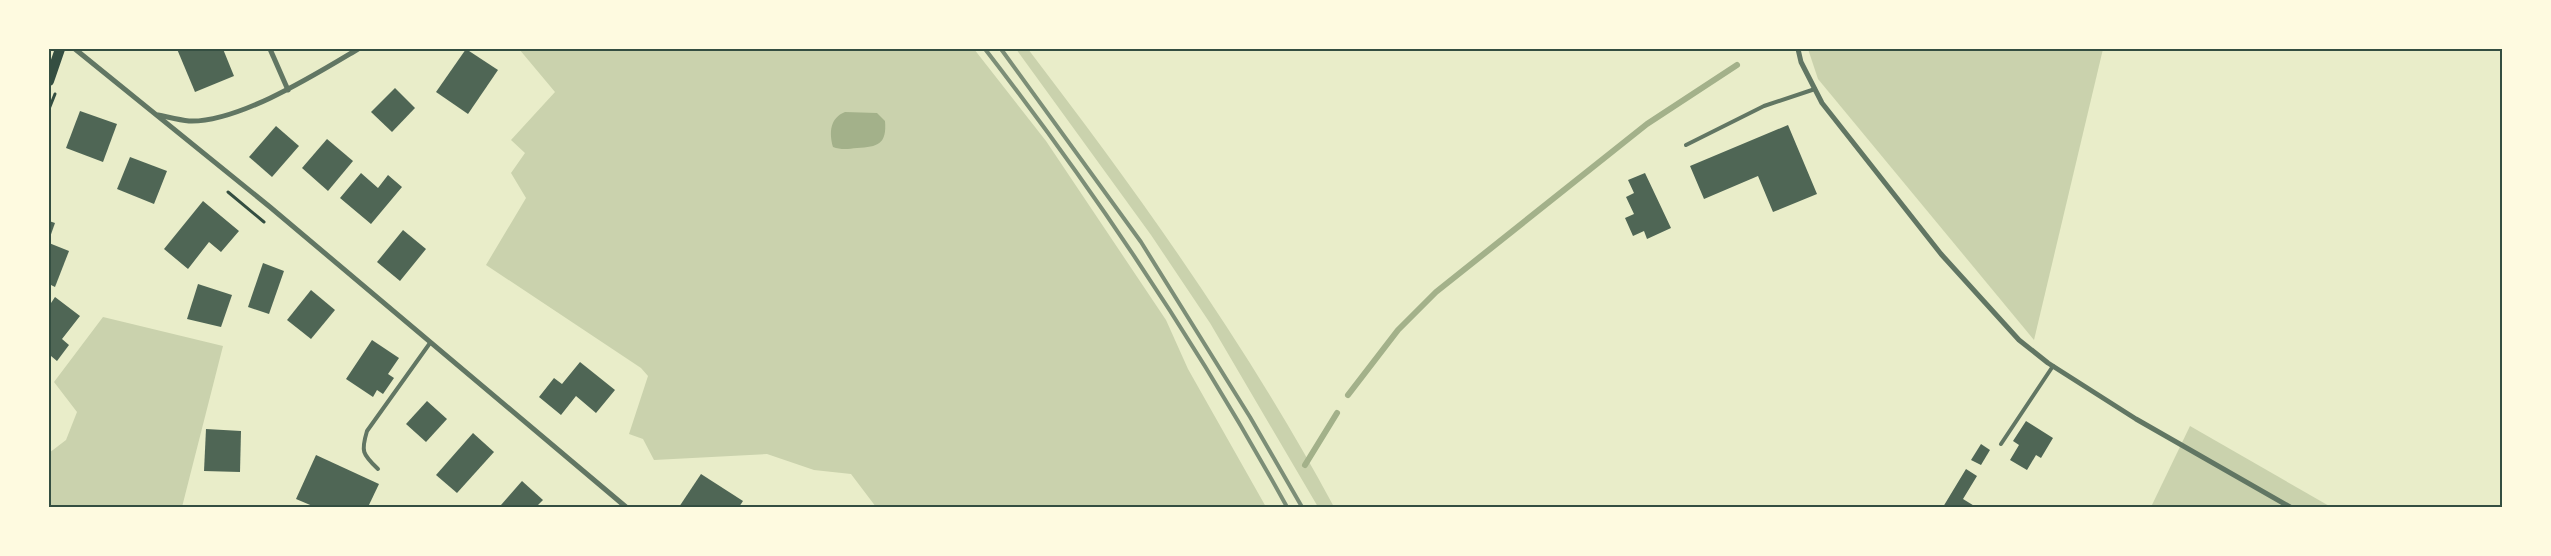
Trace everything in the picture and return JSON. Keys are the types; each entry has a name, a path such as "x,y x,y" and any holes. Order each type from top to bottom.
{"main road":[{"path":"49,81 60,49"}],"street":[{"path":"75,49 158,115 626,507"},
{"path":"270,49 288,90"},
{"path":"158,115 190,121 219,117 288,90 358,49"},
{"path":"1798,49 1801,62 1822,103 1941,254 2019,340 2053,366 2136,419 2290,507"}],"lane":[{"path":"1686,145 1764,106 1814,89"},
{"path":"378,469 365,457 363,446 367,430 430,343"},
{"path":"2001,444 2053,366"}],"path":[{"path":"49,109 55,93"},
{"path":"226,190 264,222"}],"shaded area":[{"path":"519,49 974,49 1046,141 1166,320 1188,369 1266,507 876,507 851,474 814,470 767,454 654,460 643,439 629,434 648,376 641,368 486,265 526,198 511,173 525,153 511,140 555,92"},
{"path":"1016,49 1028,49 1151,215 1265,387 1334,507 1318,507 1210,323 1151,235"},
{"path":"1808,49 2103,49 2034,340 1818,79"},
{"path":"845,112 877,113 885,121 884,135 880,143 871,147 839,149 833,147 832,126 836,118"},
{"path":"103,317 223,346 182,507 49,507 49,453 66,440 77,412 54,382"},
{"path":"2190,426 2331,507 2151,507"}],"building":[{"path":"177,49 223,49 234,76 195,92"},
{"path":"466,49 498,70 468,114 436,92"},
{"path":"395,88 415,108 392,132 371,112"},
{"path":"80,111 117,124 103,162 66,148"},
{"path":"1788,125 1817,194 1773,212 1758,176 1704,199 1690,166"},
{"path":"276,126 299,146 272,177 249,157"},
{"path":"327,139 353,161 328,191 302,168"},
{"path":"130,157 167,171 154,204 117,189"},
{"path":"361,173 378,188 388,175 402,187 371,224 340,198"},
{"path":"1645,173 1671,228 1647,239 1644,231 1633,236 1625,218 1634,214 1626,197 1634,193 1628,180"},
{"path":"203,201 239,231 221,252 209,242 188,269 164,249"},
{"path":"49,221 55,223 49,240"},
{"path":"403,230 426,249 400,281 377,262"},
{"path":"49,243 69,251 55,287 49,284"},
{"path":"263,263 284,271 269,314 248,307"},
{"path":"198,284 232,295 221,327 187,319"},
{"path":"311,290 335,310 311,339 287,320"},
{"path":"55,297 80,316 62,339 69,345 57,361 51,356 49,358 49,306"},
{"path":"372,340 399,358 388,374 394,378 383,394 377,390 373,397 346,379"},
{"path":"580,362 615,390 596,413 576,396 561,415 539,397 554,378 562,384"},
{"path":"427,401 447,419 426,442 406,424"},
{"path":"2026,421 2053,438 2041,458 2036,455 2027,470 2010,460 2019,445 2013,441"},
{"path":"206,429 241,431 240,472 204,471"},
{"path":"473,433 494,452 457,493 436,475"},
{"path":"1981,444 1990,450 1981,465 1971,460"},
{"path":"316,455 379,484 368,507 315,507 296,499"},
{"path":"1966,469 1977,476 1963,499 1976,507 1943,507"},
{"path":"701,474 743,501 739,507 679,507"},
{"path":"522,481 543,500 536,507 503,507 501,505"}],"waterway":[{"path":"1348,395 1398,330 1436,292 1647,124 1737,65"},
{"path":"1305,465 1337,413"}],"railway":[{"path":"985,49 1067,159 1145,272 1218,388 1287,507"},
{"path":"1001,49 1141,242 1250,417 1302,507"}]}
